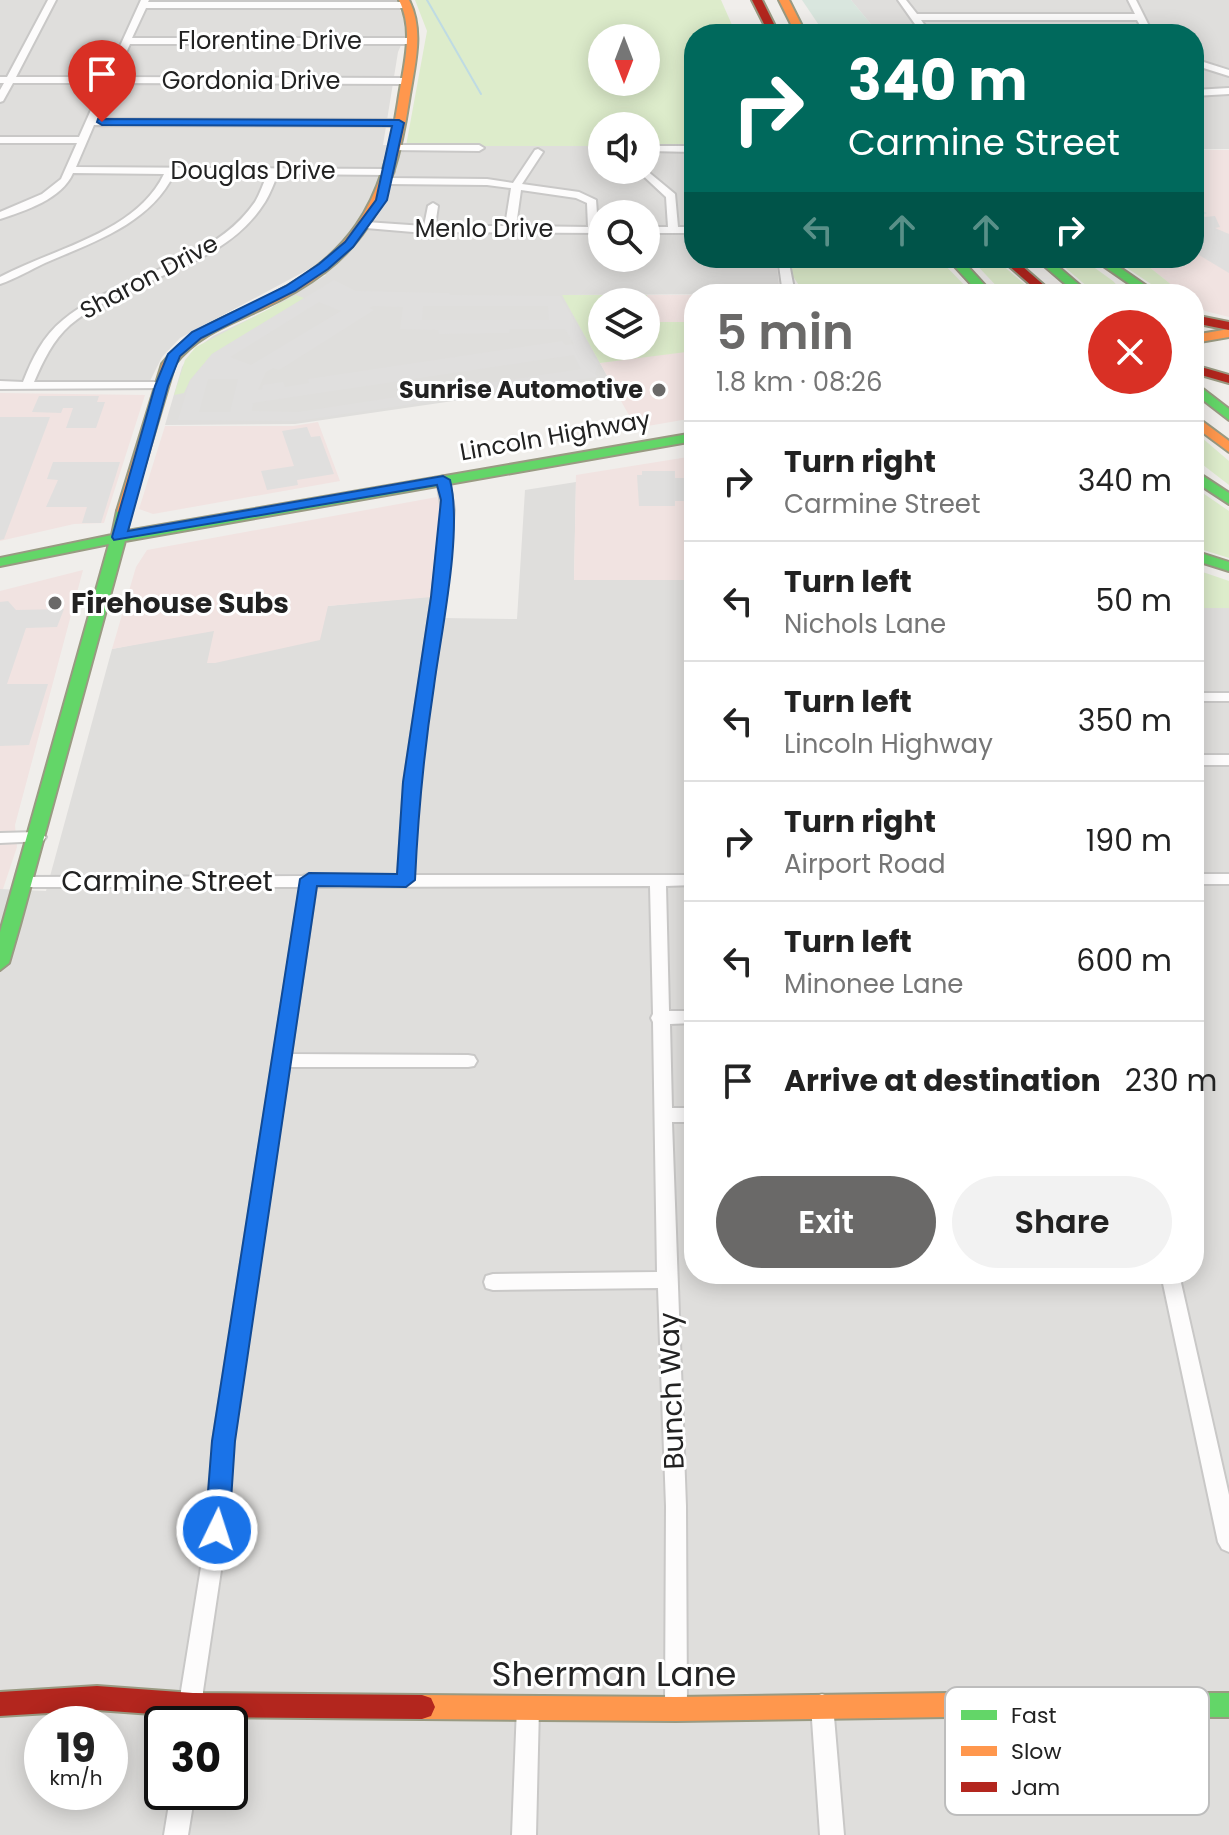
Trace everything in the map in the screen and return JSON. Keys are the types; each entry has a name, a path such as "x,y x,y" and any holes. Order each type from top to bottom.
{"main road":[{"path":"784,0 796,24"},
{"path":"1,954 38,837 161,386 174,354 191,338 270,300 313,274 340,253 366,225 382,200 407,81 413,18 406,3"},
{"path":"962,268 978,284"},
{"path":"1018,268 1036,284"},
{"path":"1053,268 1072,284"},
{"path":"1112,268 1133,284"},
{"path":"1204,321 1229,326"},
{"path":"1204,342 1229,333"},
{"path":"1204,372 1229,379"},
{"path":"1204,394 1229,416"},
{"path":"1204,427 1229,448"},
{"name":"Lincoln Highway","path":"0,562 119,537 684,439"},
{"path":"1204,481 1229,500"},
{"path":"1204,558 1229,567"},
{"name":"Sherman Lane","path":"0,1704 57,1700 172,1702 179,1706"},
{"name":"Sherman Lane","path":"1209,1703 1229,1705"},
{"name":"Sherman Lane","path":"248,1713 945,1704"}],"street":[{"path":"0,99 5,80 52,0"},
{"path":"902,0 919,24"},
{"path":"1122,0 1141,24"},
{"path":"1132,0 1137,24"},
{"path":"0,216 55,191 69,170 144,2 406,3"},
{"path":"914,17 1135,17"},
{"name":"Florentine Drive","path":"127,41 412,41"},
{"path":"1204,63 1229,70"},
{"name":"Gordonia Drive","path":"5,80 407,81"},
{"path":"1204,92 1229,91"},
{"path":"90,122 399,123"},
{"path":"0,140 82,140"},
{"path":"394,148 479,148"},
{"path":"660,149 684,149"},
{"path":"510,229 516,186 538,152"},
{"name":"Douglas Drive","path":"69,170 274,171 476,181 589,200"},
{"path":"0,281 137,215 157,197 171,170"},
{"name":"Sharon Drive","path":"27,385 44,348 65,324 98,301 183,261 225,236 261,199 274,171"},
{"path":"657,184 671,196 673,230"},
{"path":"429,229 433,206"},
{"name":"Menlo Drive","path":"366,225 429,229 588,230"},
{"path":"660,230 684,230"},
{"path":"0,385 161,386"},
{"path":"406,880 411,782 439,597 448,510 443,480"},
{"path":"1204,697 1229,697"},
{"path":"1204,760 1229,760"},
{"name":"Carmine Street","path":"0,838 38,837"},
{"path":"192,1706 217,1530 223,1441 309,879"},
{"path":"1204,879 1229,879"},
{"name":"Bunch Way","path":"658,880 659,1018 676,1506 676,1709"},
{"name":"Carmine Street","path":"24,882 684,880"},
{"path":"659,1018 684,1017"},
{"path":"283,1060 468,1061"},
{"path":"663,1115 684,1115"},
{"path":"493,1282 667,1280"},
{"path":"1172,1284 1229,1542"},
{"path":"822,1705 832,1835"},
{"path":"524,1835 528,1707"},
{"path":"176,1835 180,1810"}],"shaded area":[{"path":"0,0 395,0 403,16 405,36 398,52 383,145 588,146 588,184 660,184 660,146 684,147 684,268 777,268 779,284 684,284 684,294 660,295 660,288 588,288 588,295 563,295 588,341 588,360 599,360 610,381 590,381 295,424 165,425 182,367 191,353 213,336 266,311 326,275 309,269 180,338 162,357 150,381 0,380"},
{"path":"802,0 851,0 871,24 818,24"},
{"path":"851,0 1229,0 1229,149 1204,149 1204,24 871,24"},
{"path":"1204,150 1229,150 1229,317 1204,310 1204,284 1170,284 1150,268 1204,268"},
{"path":"1204,216 1215,216 1220,227 1215,228 1229,234 1229,273 1204,258"},
{"path":"334,280 356,291 560,296 588,345 588,360 597,360 599,364 595,373 597,377 297,421 178,420 190,381 212,354","holes":["319,302 341,311 251,365 230,357","423,306 548,306 549,320 422,320","403,307 400,329 438,330 439,334 565,329 574,344 565,345 562,341 308,379 309,383 285,387 283,382 263,385 258,390 266,372 273,368 279,370 374,310 369,308","574,355 581,369 298,412 252,411 253,403","208,379 238,379 230,412 199,412"]},
{"path":"660,295 684,295 684,322 660,322"},
{"path":"684,351 684,420 636,428 600,363 660,360 660,353"},
{"path":"0,393 145,395 104,523 74,524 0,541"},
{"path":"39,396 99,396 97,402 105,402 96,428 66,428 73,408 63,408 61,413 32,412"},
{"path":"0,417 50,417 4,539 0,540"},
{"path":"318,422 340,481 153,514 139,509 165,426 293,426"},
{"path":"307,427 311,437 320,436 334,474 297,480 298,485 267,490 261,471 294,466 282,431"},
{"path":"684,458 684,580 574,580 576,475"},
{"path":"53,462 120,462 101,523 82,523 87,507 46,507 58,480 47,479"},
{"path":"642,471 675,471 675,478 684,478 684,501 675,501 675,506 639,506 637,475 642,475"},
{"path":"576,482 574,580 684,580 684,1284 1204,1284 1204,608 1229,608 1229,1835 0,1835 0,889 46,891 112,649 327,606 445,595 443,618 517,619 525,490"},
{"path":"437,497 442,510 432,597 328,606 320,640 215,663 207,663 214,631 112,649 136,567 147,550"},
{"path":"83,570 15,825 17,847 3,889 0,889 0,591"},
{"path":"8,601 16,610 64,609 57,627 26,628 7,684 48,684 29,745 0,746 0,602"}],"green space":[{"path":"415,0 721,0 732,24 684,24 684,147 660,146 660,112 588,112 588,146 406,146 427,31"},
{"path":"789,268 948,268 963,284 798,284"},
{"path":"979,268 1006,268 1024,284 995,284"},
{"path":"1066,268 1095,268 1116,284 1084,284"},
{"path":"1127,268 1150,268 1170,284 1151,284"},
{"path":"296,295 304,298 212,354 190,380 184,393 174,395 185,360 196,347"},
{"path":"562,295 588,295 588,342"},
{"path":"660,322 684,322 684,352 660,355"},
{"path":"1204,440 1229,461 1229,485 1204,466"},
{"path":"1204,494 1229,511 1229,558 1204,550"},
{"path":"1204,572 1229,581 1229,608 1204,608"}],"waterway":[{"path":"427,0 481,94"}],"traffic: fast":[{"path":"962,268 978,284"},
{"path":"1053,268 1072,284"},
{"path":"1113,268 1137,284"},
{"path":"1204,395 1229,416"},
{"path":"0,562 194,522 684,439"},
{"path":"1204,481 1229,500"},
{"path":"0,963 55,773 124,511"},
{"path":"1204,558 1229,567"},
{"path":"1209,1705 1229,1705"}],"traffic: slow":[{"path":"124,511 169,364 177,353 209,328 305,280 339,254 364,227 380,197 400,126 413,36 413,18 404,0"},
{"path":"784,0 796,24"},
{"path":"1204,337 1229,333"},
{"path":"1204,427 1229,448"},
{"path":"422,1707 676,1709 945,1705"}],"traffic: jam":[{"path":"757,0 769,24"},
{"path":"1018,268 1036,284"},
{"path":"1204,321 1229,326"},
{"path":"1204,372 1229,379"},
{"path":"0,1704 97,1698 193,1705 422,1707"}],"place":[{"name":"Sunrise Automotive","path":"659,390"},
{"name":"Firehouse Subs","path":"55,603"}],"route":[{"path":"102,122 399,123 382,200 349,245 324,267 270,300 197,335 174,354 161,386 119,537 443,480 448,500 439,597 411,782 406,880 309,879 260,1219 223,1441 217,1530"}]}
